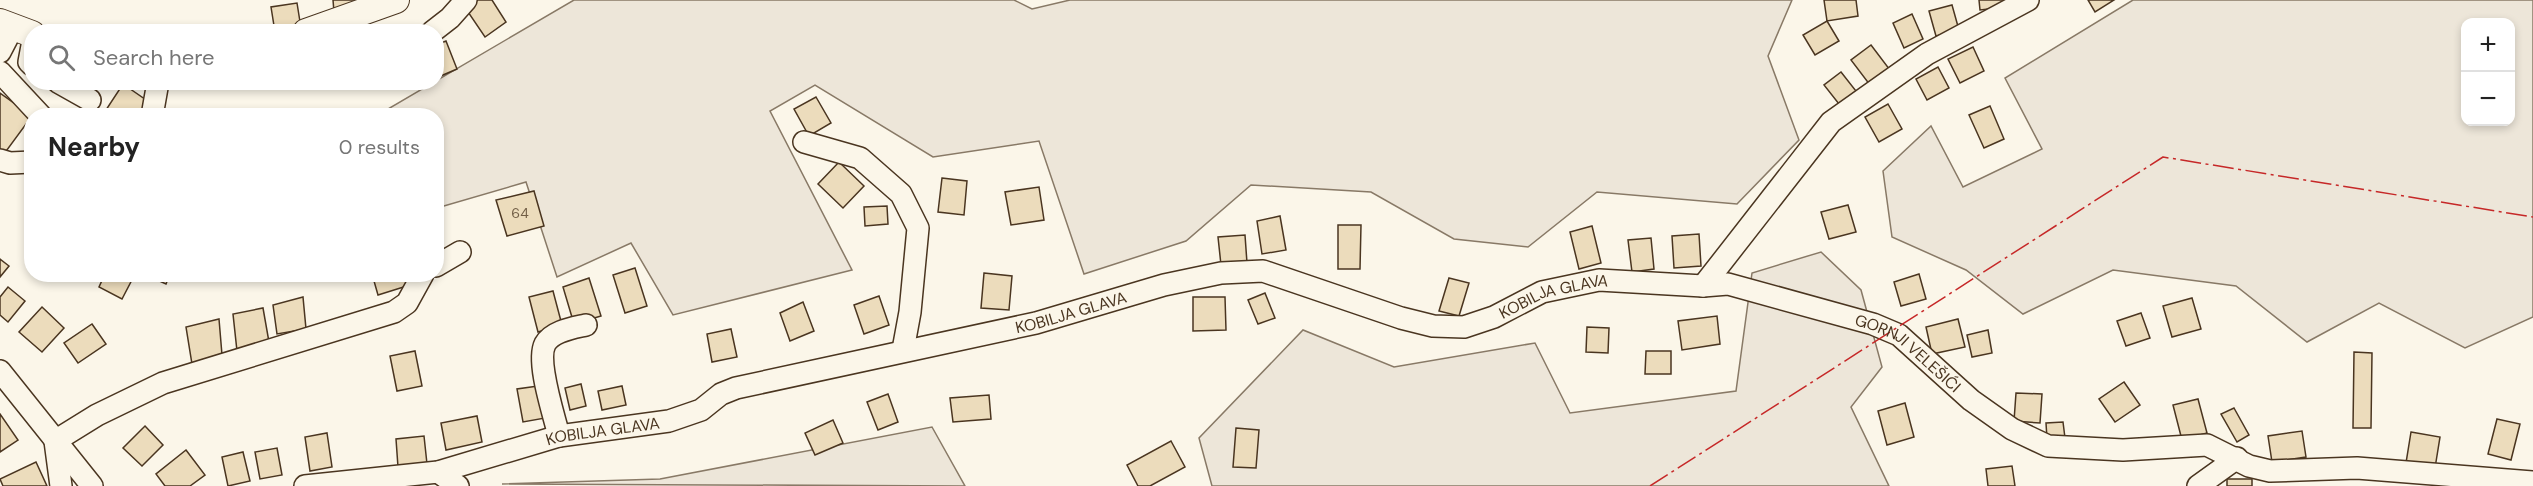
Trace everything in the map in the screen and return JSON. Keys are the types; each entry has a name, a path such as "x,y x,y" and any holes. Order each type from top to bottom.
{"main road":[{"path":"328,24 396,0"}],"street":[{"path":"442,24 466,0"},
{"path":"1704,286 1831,122 1926,54 2028,0"},
{"path":"0,52 15,28"},
{"path":"0,72 34,108"},
{"path":"72,90 90,100"},
{"path":"153,108 157,90"},
{"path":"804,142 860,158 901,194 918,228 903,350"},
{"path":"0,160 10,163 24,162"},
{"path":"444,261 460,252"},
{"name":"KOBILJA GLAVA","path":"304,486 438,472 559,436 639,427 669,421 701,410 722,394 736,388 1036,323 1164,285 1221,273 1263,271 1342,300 1443,327 1464,327 1494,317 1542,292 1599,280 1704,286"},
{"path":"55,441 97,415 163,383 394,312 407,303 419,282"},
{"name":"GORNJI VELEŠIĆI","path":"1704,286 1728,284 1873,324 1899,335 1971,400 2012,429 2048,447 2123,450 2207,445 2249,466 2270,471 2357,468 2533,482"},
{"path":"559,436 541,356 546,342 564,330 586,325"},
{"path":"0,371 92,486"},
{"path":"55,441 61,486"},
{"path":"2198,486 2237,458"},
{"path":"438,472 458,486"}],"shaded area":[{"path":"574,0 1014,0 1032,9 1070,0 1792,0 1768,56 1799,140 1737,204 1597,192 1528,247 1454,239 1371,192 1251,185 1186,241 1084,274 1039,141 933,157 815,85 770,111 852,270 673,315 631,243 557,277 526,182 444,206 444,108 390,108 420,90 444,90 444,76"},
{"path":"2133,0 2533,0 2533,317 2465,348 2379,303 2307,342 2236,286 2113,270 2023,314 1966,270 1892,237 1883,171 1931,126 1963,187 2042,149 2005,78"},
{"path":"1821,252 1861,290 1882,367 1851,407 1889,486 1212,486 1199,438 1303,330 1394,367 1535,343 1570,413 1736,391 1752,273"},
{"path":"932,427 965,486 502,484 660,479"}],"building":[{"path":"333,0 363,0 334,12"},
{"path":"478,0 492,0 506,22 485,37 466,9"},
{"path":"1824,0 1856,0 1858,16 1827,21"},
{"path":"1979,0 2005,0 2006,7 1980,10"},
{"path":"2088,0 2114,0 2095,12"},
{"path":"297,3 300,24 274,24 271,7"},
{"path":"1952,5 1959,30 1936,36 1929,11"},
{"path":"1912,14 1923,39 1904,48 1893,23"},
{"path":"1827,21 1839,41 1815,55 1803,35"},
{"path":"446,41 457,69 444,75 444,42"},
{"path":"1871,45 1890,70 1870,85 1851,60"},
{"path":"1973,47 1984,71 1960,83 1948,59"},
{"path":"1938,67 1949,88 1927,100 1916,79"},
{"path":"1841,72 1856,91 1839,104 1824,85"},
{"path":"119,90 132,90 149,102 145,108 107,108"},
{"path":"0,93 24,110 24,127 4,154 0,151"},
{"path":"816,97 831,123 809,136 794,109"},
{"path":"1888,104 1902,129 1879,142 1865,117"},
{"path":"1990,106 2004,139 1984,148 1969,115"},
{"path":"839,162 864,186 843,208 818,184"},
{"path":"942,178 967,181 964,215 938,212"},
{"path":"1039,187 1044,220 1011,225 1005,192"},
{"path":"534,191 544,226 507,236 496,200"},
{"path":"1848,205 1856,232 1829,239 1821,212"},
{"path":"887,206 888,224 865,226 864,207"},
{"path":"1280,216 1286,250 1262,254 1257,221"},
{"path":"1338,225 1361,225 1360,269 1338,269"},
{"path":"1592,226 1601,263 1579,269 1570,232"},
{"path":"1699,234 1701,266 1674,268 1672,236"},
{"path":"1245,235 1247,263 1221,265 1218,237"},
{"path":"1651,238 1654,269 1632,272 1628,240"},
{"path":"0,259 9,266 0,277"},
{"path":"635,268 647,306 625,313 613,275"},
{"path":"984,273 1012,276 1009,310 981,308"},
{"path":"1919,274 1926,299 1901,306 1894,282"},
{"path":"589,278 601,316 574,324 563,287"},
{"path":"1449,278 1469,283 1459,316 1439,311"},
{"path":"101,282 131,282 122,299 99,287"},
{"path":"374,282 409,282 410,285 378,295"},
{"path":"8,287 25,301 8,322 0,315 0,297"},
{"path":"553,291 562,325 538,332 529,297"},
{"path":"1265,293 1275,318 1258,324 1248,300"},
{"path":"879,296 889,325 864,334 854,305"},
{"path":"303,297 306,329 277,334 273,305"},
{"path":"1193,297 1225,297 1226,330 1193,331"},
{"path":"2192,298 2201,329 2172,337 2163,306"},
{"path":"803,302 814,331 790,341 780,313"},
{"path":"42,307 64,328 42,352 19,332"},
{"path":"263,308 269,342 237,351 233,314"},
{"path":"2141,313 2150,338 2126,346 2117,321"},
{"path":"1717,316 1720,344 1682,350 1678,321"},
{"path":"219,319 222,355 192,364 186,327"},
{"path":"1958,319 1965,347 1932,354 1926,327"},
{"path":"92,324 106,344 78,363 64,343"},
{"path":"1587,327 1609,328 1608,353 1586,352"},
{"path":"731,329 737,357 712,362 707,334"},
{"path":"1988,330 1992,353 1972,357 1967,335"},
{"path":"415,351 422,386 397,391 390,356"},
{"path":"1646,351 1671,351 1671,374 1645,374"},
{"path":"2354,352 2372,353 2371,428 2353,428"},
{"path":"2124,382 2140,405 2115,422 2099,399"},
{"path":"581,384 586,406 570,410 565,388"},
{"path":"545,385 551,417 523,422 517,389"},
{"path":"622,386 626,405 602,410 598,391"},
{"path":"2016,393 2042,394 2040,423 2014,421"},
{"path":"888,394 898,422 878,430 867,402"},
{"path":"989,395 991,419 953,422 950,398"},
{"path":"2198,399 2207,433 2182,440 2173,405"},
{"path":"1905,403 1914,437 1887,445 1878,411"},
{"path":"2234,408 2249,435 2237,442 2221,414"},
{"path":"0,414 18,440 0,452"},
{"path":"477,416 482,442 446,450 441,423"},
{"path":"2497,419 2520,424 2511,460 2488,454"},
{"path":"833,420 843,443 815,455 805,433"},
{"path":"2063,422 2065,438 2047,439 2046,423"},
{"path":"145,426 163,445 142,466 123,448"},
{"path":"1236,428 1259,430 1256,468 1233,467"},
{"path":"2302,431 2306,457 2272,462 2268,436"},
{"path":"2411,432 2440,437 2435,468 2406,463"},
{"path":"327,433 332,467 310,471 305,437"},
{"path":"424,436 427,464 398,467 396,439"},
{"path":"1171,441 1185,467 1150,486 1138,486 1127,465"},
{"path":"277,448 282,475 260,479 255,452"},
{"path":"186,450 205,475 190,486 165,486 156,474"},
{"path":"243,452 250,481 228,486 222,457"},
{"path":"36,462 47,486 3,486 0,479"},
{"path":"2012,466 2015,486 1988,486 1986,469"},
{"path":"2227,479 2252,479 2252,486 2227,486"}],"power":[{"path":"1650,486 2163,157 2533,217"}]}
